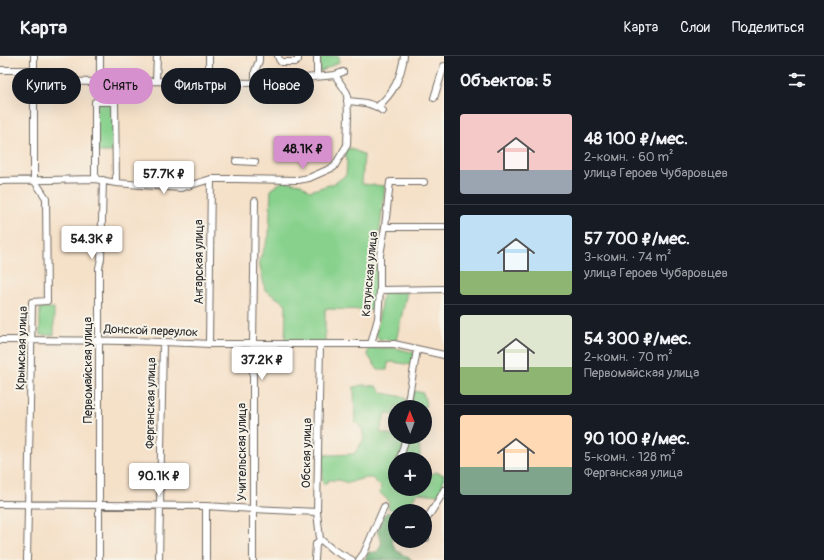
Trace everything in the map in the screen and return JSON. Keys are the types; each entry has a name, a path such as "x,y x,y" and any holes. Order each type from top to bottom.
{"street":[{"path":"34,56 34,68"},
{"path":"100,56 100,68"},
{"path":"156,81 157,56"},
{"path":"209,56 209,68"},
{"path":"256,68 259,56"},
{"path":"278,56 278,59 281,62 296,62 298,60 298,56"},
{"path":"317,56 317,74"},
{"path":"347,101 369,103 380,109 395,86 402,67 404,56"},
{"path":"434,98 444,67"},
{"path":"0,70 12,70"},
{"path":"314,77 335,75 343,72"},
{"path":"0,181 95,179 116,183 181,188 210,179 236,178 298,180 309,178 334,167 347,145 348,117 346,93 335,75"},
{"path":"153,81 161,81"},
{"path":"95,179 95,102 115,102 116,183"},
{"path":"34,104 34,180"},
{"path":"236,161 255,162"},
{"name":"Ангарская улица","path":"209,344 210,179"},
{"name":"Крымская улица","path":"27,560 32,302 47,301 46,198 34,180"},
{"name":"Первомайская улица","path":"99,560 99,268 101,259 103,180"},
{"name":"Катунская улица","path":"371,344 378,318 380,255 390,182 424,182"},
{"name":"Учительская улица","path":"253,560 255,201"},
{"path":"385,227 444,228"},
{"path":"380,290 444,289"},
{"name":"Донской переулок","path":"0,340 99,340 253,345 394,344 444,355"},
{"name":"Ферганская улица","path":"159,560 163,342"},
{"name":"Обская улица","path":"315,560 316,544 320,539 317,512 320,344"},
{"path":"408,400 417,350"},
{"path":"432,511 442,496 444,490"},
{"path":"0,504 206,506 253,510 317,512"},
{"path":"206,506 206,560"},
{"path":"360,560 384,507"},
{"path":"320,539 333,550 352,560"}],"green space":[{"path":"320,56 339,56 339,62 320,72"},
{"path":"95,104 115,104 116,152 95,152"},
{"path":"350,148 364,155 362,184 385,186 377,254 375,310 325,309 325,343 285,342 286,304 265,290 259,261 269,236 271,189 283,181 301,184 310,191 335,183 346,175 347,161 345,150"},
{"path":"383,292 407,292 396,341 379,339 376,334"},
{"path":"40,308 54,308 54,335 40,335"},
{"path":"396,348 415,353 412,365 393,362 388,363 387,370 378,370 367,354 369,349"},
{"path":"362,385 376,386 383,393 406,399 388,400 388,413 386,413 380,432 388,434 388,444 419,444 420,452 388,452 388,496 415,496 410,504 389,504 389,501 380,493 381,487 372,478 364,478 348,483 339,480 329,480 324,485 322,480 323,454 354,454 364,439 362,429 355,422 354,387"},
{"path":"414,391 423,393 425,400 411,400"},
{"path":"436,472 444,475 442,489 438,495 432,494 432,474"},
{"path":"388,512 388,548 395,548 412,560 365,560 369,552 377,552 380,547 381,541 378,534 378,529 382,518"}]}
